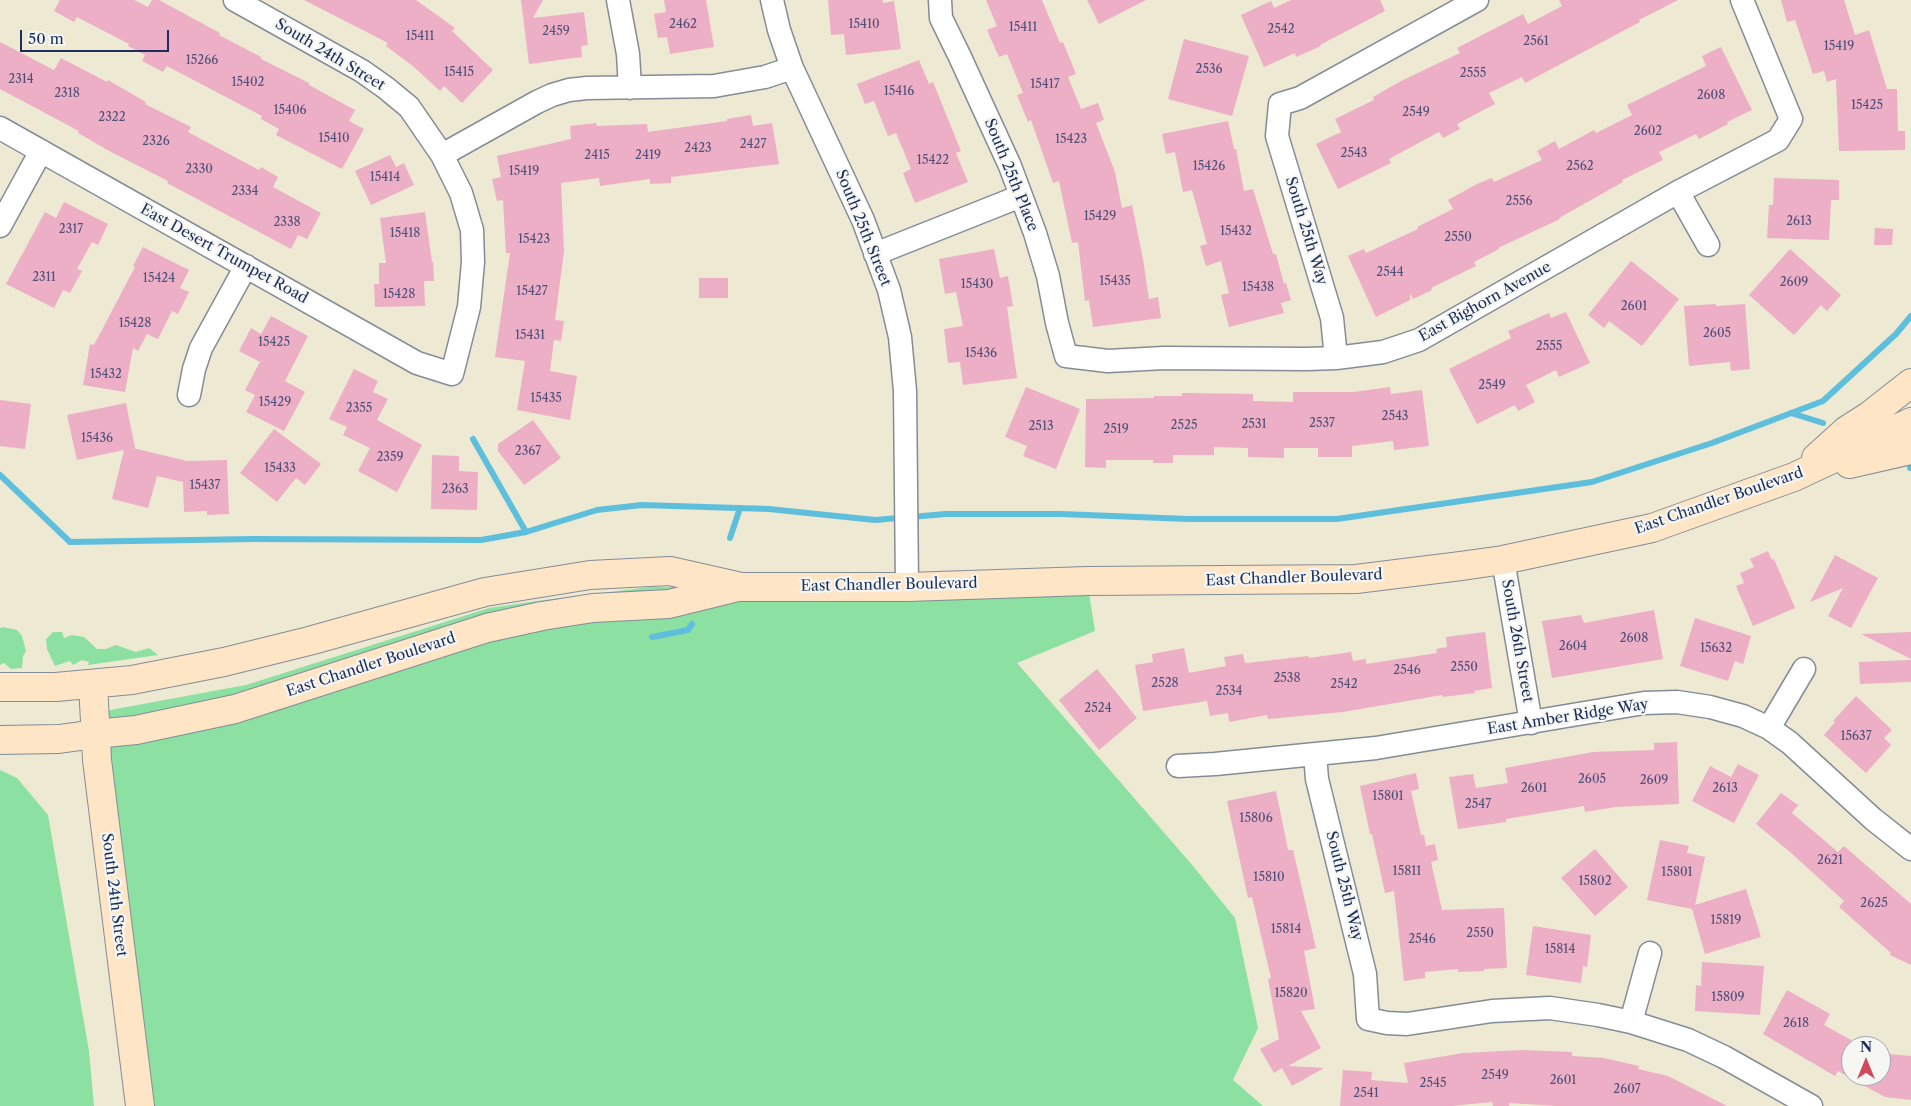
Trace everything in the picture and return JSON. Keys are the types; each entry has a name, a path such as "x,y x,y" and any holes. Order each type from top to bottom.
{"main road":[{"path":"1794,477 1847,430 1869,416 1911,383"},
{"name":"East Chandler Boulevard","path":"0,687 56,687 132,680 224,662 309,641 485,592 590,575 670,571 741,587 907,587 1087,581 1356,579 1503,560 1652,528 1794,477 1911,422"},
{"path":"1794,477 1911,450"},
{"name":"East Chandler Boulevard","path":"0,740 59,739 136,730 235,709 487,628 542,616 593,608 669,604 741,587"},
{"name":"South 24th Street","path":"93,684 96,760 140,1106"}],"street":[{"name":"South 24th Street","path":"235,0 362,71 386,88 409,108 442,155 461,193 472,230 473,262 469,307 452,374"},
{"path":"618,0 628,54 630,88"},
{"name":"South 25th Street","path":"772,0 779,30 792,68 863,220 889,290 900,337 905,391 907,587"},
{"name":"South 25th Place","path":"940,0 941,18 1006,158 1021,196 1048,276 1057,323 1066,356"},
{"name":"South 25th Way","path":"1336,358 1332,318 1277,136 1280,104 1300,98 1477,0"},
{"name":"East Bighorn Avenue","path":"1066,356 1108,361 1164,358 1336,358 1383,352 1419,340 1678,192 1778,140 1791,119 1742,0"},
{"path":"442,155 552,95 569,90 587,88 714,86 765,78 792,68"},
{"name":"East Desert Trumpet Road","path":"0,128 418,363 452,374"},
{"path":"0,226 41,151"},
{"path":"1678,192 1708,245"},
{"path":"875,254 1021,196"},
{"path":"190,395 194,369 201,348 246,266"},
{"name":"South 26th Street","path":"1503,560 1531,723"},
{"path":"1769,728 1804,669"},
{"name":"East Amber Ridge Way","path":"1178,766 1376,748 1644,703 1677,702 1710,706 1743,716 1769,728 1790,743 1911,849"},
{"name":"South 25th Way","path":"1314,754 1317,779 1365,974 1368,1019 1387,1023 1407,1024 1492,1011 1550,1008 1631,1022"},
{"path":"1650,953 1631,1022 1688,1040 1724,1057 1810,1106"}],"green space":[{"path":"1087,581 1095,631 1017,663 1193,866 1235,918 1258,1028 1233,1080 1263,1106 140,1106 94,713 246,685 489,608 544,600 651,587 907,586"},
{"path":"0,628 17,630 22,636 26,651 23,656 22,668 11,669 4,663 0,665"},
{"path":"53,632 62,632 64,638 72,635 84,637 97,649 106,649 116,645 136,652 149,648 158,655 88,665 89,662 82,660 73,665 70,661 55,666 47,649 46,639"},
{"path":"0,770 17,778 48,815 89,1051 94,1106 0,1106"}],"building":[{"path":"60,0 134,0 148,7 152,0 159,0 220,33 219,35 261,57 261,59 309,83 309,85 355,110 349,121 364,129 342,169 276,135 279,129 261,119 262,116 167,66 163,72 142,61 145,55 128,46 129,44 77,17 74,22 54,11"},
{"path":"304,0 416,0 455,28 452,31 493,70 462,103 444,86 440,91 414,67 386,46 388,43"},
{"path":"521,0 543,0 533,18 584,12 588,45 581,46 582,57 529,64"},
{"path":"664,0 706,0 714,47 670,54 667,37 658,38 654,14 666,12"},
{"path":"828,0 883,0 883,3 894,1 901,49 846,55 844,34 831,35"},
{"path":"986,0 1042,0 1060,43 1063,42 1076,74 1068,77 1081,109 1098,103 1104,120 1096,123 1115,172 1122,208 1132,205 1149,299 1158,297 1161,318 1093,327 1089,300 1085,301 1078,242 1072,243 1059,181 1053,183 1031,120 1028,122 1017,95 1023,93 1007,54 999,57 987,30 997,26"},
{"path":"1087,0 1146,0 1099,24"},
{"path":"1291,0 1380,0 1385,11 1321,46 1296,57 1295,53 1264,67 1241,15 1271,1 1274,8"},
{"path":"1559,0 1678,0 1525,83 1522,77 1489,93 1495,104 1457,124 1460,129 1443,138 1439,132 1389,159 1391,163 1338,189 1316,144 1341,132 1335,119 1374,100 1373,97 1401,81 1460,53 1457,48 1523,14 1528,24 1562,6"},
{"path":"1781,0 1844,0 1855,35 1869,30 1887,89 1897,89 1898,131 1905,131 1905,150 1839,151 1836,79 1827,82 1824,71 1813,74 1795,20 1787,22"},
{"path":"1184,39 1249,56 1232,116 1168,99"},
{"path":"0,42 54,70 61,58 107,82 108,80 146,102 145,104 191,127 188,132 259,170 261,167 278,177 273,187 321,213 307,239 298,235 291,249 167,183 168,181 111,152 78,133 79,131 0,89"},
{"path":"1721,47 1752,110 1699,139 1696,134 1659,152 1663,160 1622,180 1623,182 1560,219 1498,248 1474,262 1476,266 1431,288 1432,290 1413,299 1410,293 1410,300 1376,317 1348,256 1364,249 1366,253 1418,229 1417,227 1453,209 1448,200 1477,184 1492,178 1494,182 1542,160 1537,151 1555,141 1559,149 1594,130 1596,133 1632,115 1627,105 1706,66 1702,56"},
{"path":"919,60 929,84 933,82 961,151 956,153 968,182 915,203 903,173 911,169 896,133 888,136 874,101 865,104 857,84"},
{"path":"751,115 753,126 772,123 779,164 671,177 671,183 650,184 650,179 600,186 599,178 561,183 564,251 555,320 564,321 561,341 554,340 550,371 577,376 570,420 517,410 525,361 495,357 510,253 506,253 503,200 497,201 492,179 501,177 497,156 571,139 570,126 596,123 597,126 647,124 648,132 727,121 727,119"},
{"path":"1228,121 1234,149 1236,149 1244,191 1253,189 1273,254 1276,254 1284,284 1286,283 1291,300 1281,303 1284,313 1229,327 1221,295 1229,293 1221,261 1206,266 1200,246 1207,244 1192,190 1183,192 1175,152 1166,154 1162,134"},
{"path":"390,155 396,167 404,163 414,185 371,205 355,171"},
{"path":"1774,178 1839,180 1839,200 1831,200 1829,240 1767,238 1769,205 1773,205"},
{"path":"64,202 108,224 98,245 92,242 77,269 82,271 70,293 63,290 54,308 6,284 45,212 56,218"},
{"path":"425,212 434,281 424,281 425,306 375,307 374,284 379,284 379,263 386,263 380,218"},
{"path":"1875,228 1893,229 1892,245 1874,245"},
{"path":"143,247 189,270 180,288 189,292 178,314 172,311 158,339 147,334 138,351 133,348 125,392 83,385 90,344 94,345 135,267 133,266"},
{"path":"994,249 1000,278 1008,276 1013,306 1007,307 1017,378 963,385 960,362 948,363 944,329 963,326 956,292 945,294 939,259"},
{"path":"1790,249 1841,295 1827,311 1821,305 1794,335 1749,295"},
{"path":"1631,261 1679,299 1642,346 1609,321 1604,328 1588,315"},
{"path":"699,278 728,278 728,298 699,298"},
{"path":"1716,304 1716,306 1745,304 1750,369 1731,371 1730,362 1689,366 1684,306"},
{"path":"1566,312 1590,363 1559,377 1556,370 1526,385 1535,402 1518,411 1515,405 1477,424 1449,369 1511,338 1508,331 1549,313 1551,318"},
{"path":"271,316 308,336 285,381 305,392 284,431 246,412 255,395 245,390 260,362 239,351 251,328 261,334"},
{"path":"354,369 378,381 373,392 388,399 377,420 422,445 397,492 358,471 370,448 343,435 347,427 329,419"},
{"path":"1026,387 1080,409 1056,469 1023,456 1027,446 1005,437"},
{"path":"1390,387 1391,394 1422,390 1429,446 1394,450 1393,441 1352,446 1352,457 1318,457 1318,448 1284,448 1284,458 1248,457 1248,448 1214,447 1214,455 1173,455 1173,463 1153,463 1153,460 1106,460 1106,468 1085,467 1086,399 1154,398 1154,396 1182,396 1182,393 1253,394 1253,401 1293,402 1293,392 1354,392"},
{"path":"0,400 31,404 25,449 0,446"},
{"path":"126,403 135,448 133,448 187,461 227,460 229,514 207,515 207,511 184,512 183,482 157,476 148,508 112,499 124,450 77,460 67,415"},
{"path":"533,420 561,458 524,485 498,451 498,444"},
{"path":"274,429 321,464 305,485 296,478 277,502 240,473"},
{"path":"432,455 459,456 459,471 478,472 477,510 431,509"},
{"path":"1768,551 1772,560 1774,559 1795,608 1753,626 1736,586 1744,583 1740,573 1754,567 1750,559"},
{"path":"1835,555 1878,578 1851,628 1828,616 1843,588 1810,602"},
{"path":"1654,610 1663,659 1552,678 1542,621 1581,615 1584,623"},
{"path":"1695,618 1751,636 1743,664 1735,661 1728,681 1680,666"},
{"path":"1485,632 1492,688 1474,691 1475,693 1443,697 1442,695 1343,712 1268,719 1267,715 1229,722 1228,713 1210,716 1207,701 1143,711 1135,665 1153,662 1152,654 1184,648 1189,673 1226,666 1224,657 1243,654 1245,663 1247,663 1308,656 1309,658 1351,652 1353,661 1366,659 1366,664 1437,653 1436,649 1447,647 1446,637"},
{"path":"1911,632 1911,659 1861,634"},
{"path":"1911,660 1911,682 1860,684 1859,662"},
{"path":"1097,669 1137,718 1099,750 1059,700"},
{"path":"1856,696 1892,730 1884,738 1891,745 1866,773 1824,735 1835,722 1833,721"},
{"path":"1677,742 1679,804 1616,807 1585,812 1584,806 1506,819 1506,822 1458,829 1449,777 1473,774 1476,788 1508,783 1505,768 1593,752 1654,750 1654,743"},
{"path":"1738,764 1759,775 1734,823 1692,801 1710,766 1731,777"},
{"path":"1416,773 1419,789 1411,791 1421,835 1424,835 1426,846 1435,844 1438,860 1431,862 1442,910 1504,908 1507,968 1484,969 1484,971 1458,972 1458,969 1425,972 1425,978 1404,981 1394,891 1385,893 1360,786"},
{"path":"1276,791 1288,850 1293,850 1316,948 1304,951 1315,1009 1301,1011 1321,1048 1288,1066 1324,1068 1292,1086 1282,1068 1274,1073 1260,1049 1279,1039 1268,979 1271,978 1252,897 1248,898 1227,801"},
{"path":"1781,793 1798,805 1792,813 1838,852 1844,846 1911,904 1911,965 1890,955 1891,953 1839,907 1844,901 1756,824"},
{"path":"1660,840 1689,846 1687,853 1705,857 1695,905 1746,889 1761,937 1705,954 1692,909 1647,900"},
{"path":"1595,849 1628,887 1595,916 1561,878"},
{"path":"1533,926 1591,935 1587,967 1583,966 1581,983 1526,975"},
{"path":"1702,962 1764,966 1760,1015 1695,1011 1696,985 1701,986"},
{"path":"1787,990 1830,1014 1824,1025 1844,1036 1841,1036 1841,1073 1838,1071 1835,1076 1763,1034"},
{"path":"1522,1050 1572,1052 1572,1056 1604,1058 1639,1066 1638,1069 1668,1076 1727,1106 1558,1106 1509,1103 1509,1106 1493,1106 1492,1102 1451,1106 1340,1106 1343,1070 1372,1072 1371,1080 1408,1083 1404,1063 1463,1053"},
{"path":"1891,1054 1911,1056 1911,1100 1885,1097 1865,1086 1891,1086"}],"waterway":[{"path":"0,475 70,542 252,539 481,540 526,532 597,510 642,505 769,509 875,520 946,514 1061,514 1188,519 1337,519 1592,482 1712,443 1823,401 1896,334 1911,316"},
{"path":"1791,413 1823,423"},
{"path":"473,439 526,532"},
{"path":"730,538 740,508"},
{"path":"652,637 688,630 692,624"}]}
